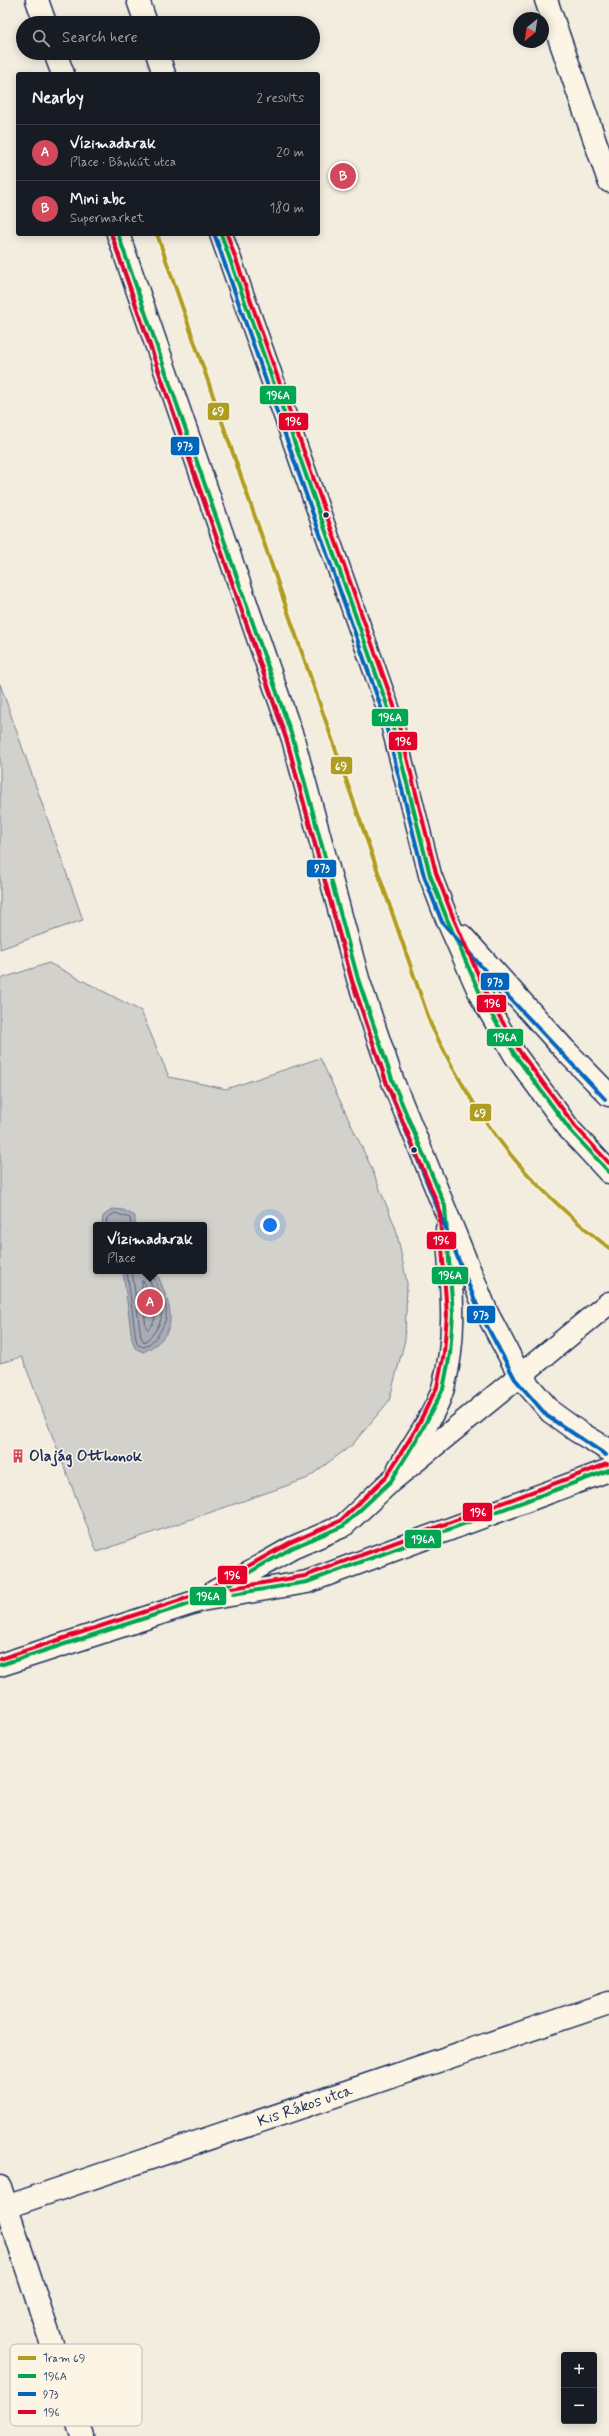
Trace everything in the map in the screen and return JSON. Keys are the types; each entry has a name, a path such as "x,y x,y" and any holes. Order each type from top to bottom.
{"street":[{"path":"37,0 43,16"},
{"path":"138,0 144,16"},
{"path":"546,0 609,181"},
{"path":"58,60 62,72"},
{"path":"159,60 163,72"},
{"path":"119,236 293,739 358,979 393,1082 445,1206 487,1313 520,1376 551,1412 577,1431 609,1450"},
{"path":"222,236 388,708 430,875 447,919 482,998 515,1055 570,1130 609,1172"},
{"path":"447,919 523,1005 609,1095"},
{"path":"391,1481 443,1389 450,1354 453,1314 445,1206"},
{"path":"201,1600 292,1548 344,1526 391,1481 609,1303"},
{"path":"0,1665 201,1600 307,1582 609,1470"},
{"name":"Kis Rákos utca","path":"4,2208 609,2003"},
{"path":"0,2186 4,2208 51,2344"},
{"path":"79,2426 82,2436"}],"shaded area":[{"path":"0,684 83,920 0,949"},
{"path":"49,963 141,1011 169,1077 226,1089 320,1058 371,1167 396,1229 407,1283 405,1340 389,1401 352,1445 306,1479 97,1552 22,1357 0,1363 0,979"}],"water":[{"path":"113,1209 123,1210 135,1216 135,1222 102,1222 103,1216"},
{"path":"123,1274 157,1274 169,1305 169,1326 165,1335 156,1344 143,1352 135,1348 132,1339"}],"tram line":[{"name":"69","path":"158,236 431,1025 467,1092 485,1121 505,1148 527,1174 551,1198 578,1223 609,1248"}],"transit line":[{"name":"973","path":"112,236 287,741 352,981 387,1084 481,1315 515,1379 547,1416 606,1455"},
{"name":"196","path":"0,1659 199,1594 289,1543 340,1521 386,1477 416,1429 437,1387 444,1353 447,1314 439,1207 387,1084 352,981 287,741 112,236"},
{"name":"196A","path":"0,1665 201,1600 292,1548 343,1526 391,1481 421,1432 443,1389 450,1354 453,1314 445,1206 393,1082 358,979 293,739 119,236"},
{"name":"973","path":"215,236 382,710 424,876 442,922 504,992 605,1099"},
{"name":"196A","path":"222,236 388,708 430,875 447,919 482,998 515,1055 570,1130 609,1172"},
{"name":"196","path":"228,236 394,706 436,873 453,917 487,995 520,1052 575,1126 609,1163"},
{"name":"196","path":"232,1588 305,1576 607,1464"},
{"name":"196A","path":"233,1594 307,1582 609,1470"}],"place":[{"name":"Mini abc","path":"343,176"},
{"name":"Vízimadarak","path":"150,1302"},
{"name":"Olajág Otthonok","path":"18,1456"}]}
